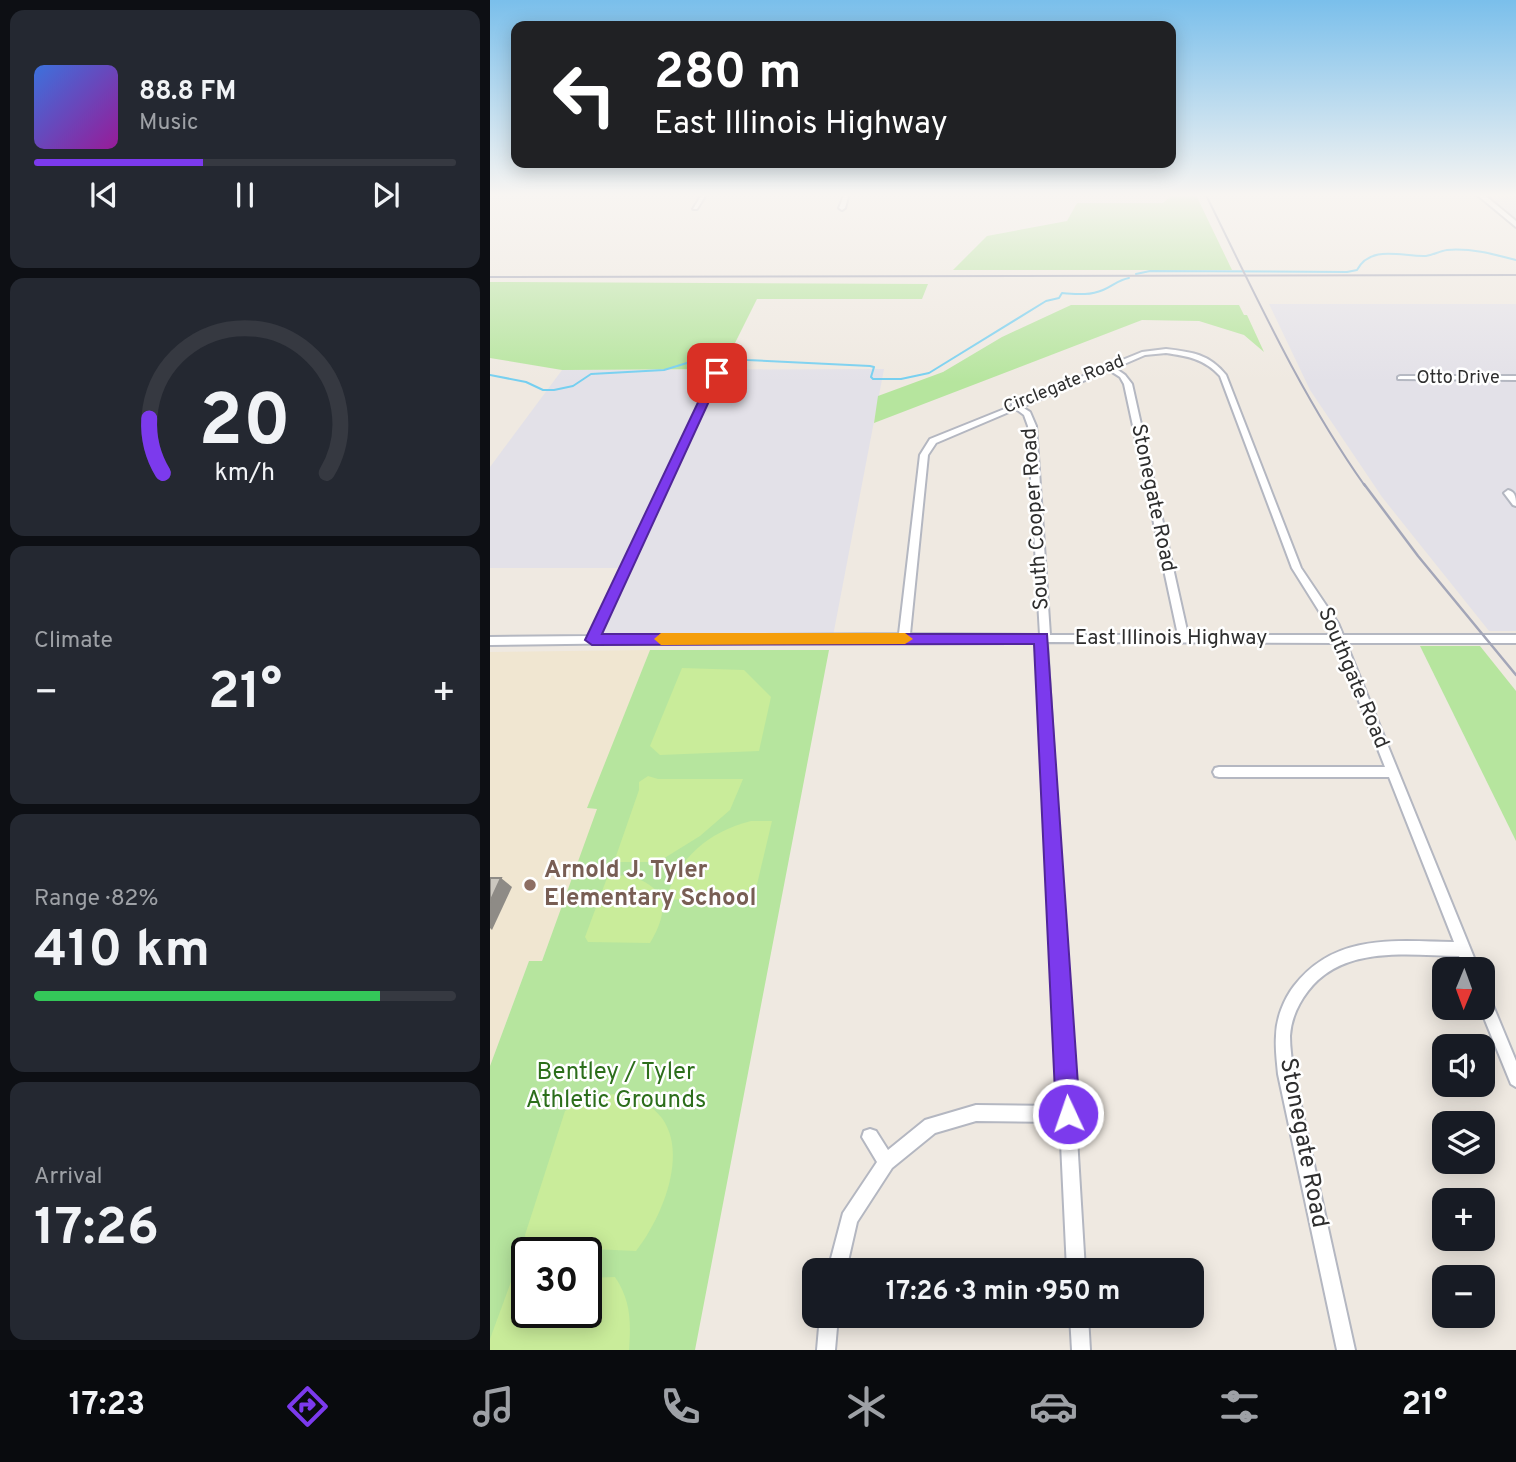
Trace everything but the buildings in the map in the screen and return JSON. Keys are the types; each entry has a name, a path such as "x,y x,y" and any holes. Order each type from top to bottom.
{"street":[{"name":"Circlegate Road","path":"904,639 923,455 931,443 943,434 1109,366 1154,351 1180,352 1203,358"},
{"name":"Southgate Road","path":"1203,358 1216,366 1223,375 1297,568 1329,614 1466,957"},
{"name":"Stonegate Road","path":"1109,366 1128,384 1184,638"},
{"path":"592,640 717,373"},
{"name":"Otto Drive","path":"1400,378 1516,378"},
{"name":"South Cooper Road","path":"1015,405 1028,416 1032,426 1075,1258"},
{"path":"1508,493 1516,503"},
{"name":"East Illinois Highway","path":"490,641 1516,639"},
{"path":"1219,772 1393,772"},
{"name":"Stonegate Road","path":"1346,1350 1286,1074 1283,1034 1290,1005 1303,983 1320,965 1346,953 1376,949 1463,949"},
{"path":"1492,1020 1516,1079"},
{"path":"840,1258 849,1219 886,1162 931,1126 976,1113 1068,1114"},
{"path":"870,1137 886,1162"},
{"path":"826,1350 828,1328"},
{"path":"1080,1328 1081,1350"}],"shaded area":[{"path":"1269,304 1516,304 1516,631 1489,631 1382,497 1310,390"},
{"path":"884,369 833,636 597,637 628,568 490,568 490,467 562,370"},
{"name":"Arnold J. Tyler Elementary School","path":"650,650 588,808 598,809 542,961 529,961 490,1066 490,652"}],"green space":[{"path":"967,256 1225,256 1232,270 953,270"},
{"path":"490,282 928,284 922,299 757,299 722,369 562,370 490,358"},
{"path":"1071,305 1239,305 1244,315 1247,315 1264,352 1244,335 1199,321 1142,320 874,423 878,396 943,372 1002,337"},
{"path":"1420,646 1480,646 1516,691 1516,841"},
{"name":"Bentley / Tyler Athletic Grounds","path":"650,650 829,650 695,1350 490,1350 490,1066 529,961 542,961 597,809 587,808"},
{"path":"682,668 744,670 771,697 759,751 660,755 650,746"},
{"path":"648,776 658,779 743,779 730,810 700,836 658,862 614,862 639,790 639,782"},
{"path":"751,821 772,821 754,897 746,902 666,899 679,871 697,848 721,832"},
{"path":"625,875 650,885 661,900 661,919 650,943 588,942 585,937 607,878"},
{"path":"618,1094 645,1103 662,1118 671,1138 673,1160 669,1184 649,1231 636,1251 602,1249 602,1237 525,1237 565,1111 590,1099"},
{"path":"602,1277 615,1277 624,1295 629,1312 629,1350 490,1350 490,1339 511,1282 511,1328 602,1328"}],"waterway":[{"path":"1136,274 1150,271 1347,272 1357,270 1373,256"},
{"path":"1499,256 1516,260"},
{"path":"490,375 526,382 543,390 554,390 573,386 591,374 664,370 723,352 738,353 747,360 870,366 874,367 871,377 873,379 901,379 929,373 1046,301 1059,298 1062,293 1093,293 1129,278"}],"railway":[{"path":"1236,256 1245,276"},
{"path":"1245,276 1516,275"},
{"path":"490,277 1245,276"},
{"path":"1245,276 1320,416 1365,486"},
{"path":"1364,484 1418,556 1516,675"}],"slow traffic":[{"path":"661,639 905,639"}],"place":[{"name":"Arnold J. Tyler Elementary School","path":"530,885"}],"route":[{"path":"717,373 592,640 1042,638 1068,1114"}]}
